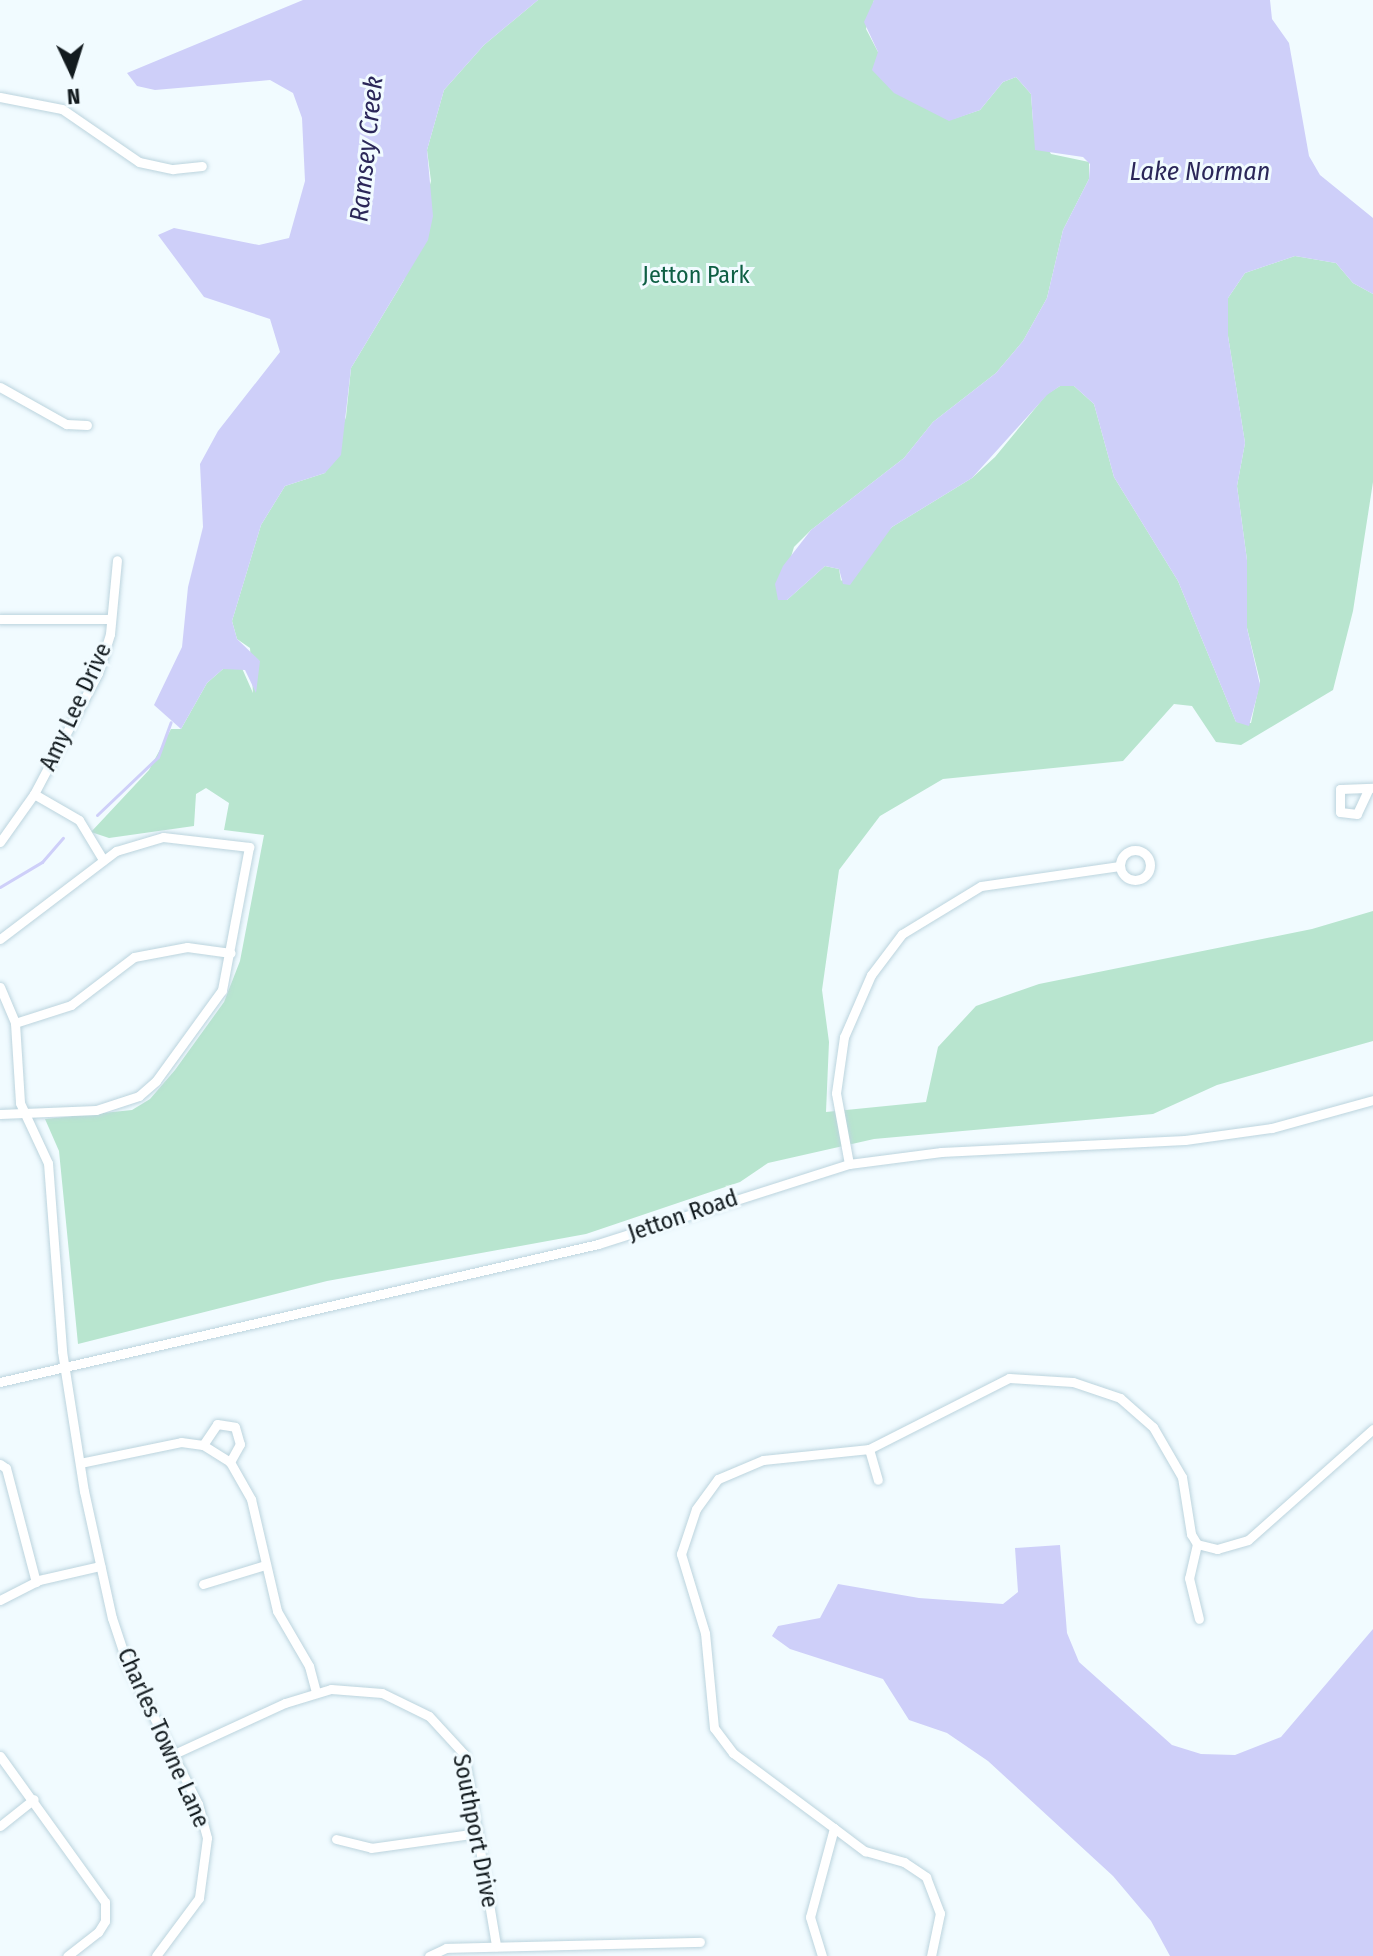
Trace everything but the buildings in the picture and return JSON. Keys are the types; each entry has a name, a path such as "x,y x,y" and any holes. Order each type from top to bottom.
{"street":[{"path":"0,97 62,109 139,162 173,169 202,166"},
{"path":"0,387 66,424 87,425"},
{"name":"Amy Lee Drive","path":"0,842 34,794 98,673 111,619 117,560"},
{"path":"0,619 111,619"},
{"path":"34,794 79,820 102,858"},
{"path":"0,939 102,858 163,837 249,847 222,990 210,1010 139,1096 96,1110 0,1114"},
{"path":"849,1164 836,1093 841,1052 864,988 902,934 981,886 1120,866"},
{"path":"15,1023 71,1005 134,957 187,947 231,953"},
{"name":"Charles Towne Lane","path":"0,987 15,1023 20,1103 48,1163 66,1366 80,1463 100,1566 128,1666 204,1819 208,1857 199,1898 158,1955"},
{"name":"Jetton Road","path":"0,1382 598,1244 849,1164 941,1152 1185,1140 1272,1128 1373,1100"},
{"path":"931,1956 940,1913 926,1877 904,1862 865,1851 719,1739 710,1715 705,1633 681,1554 702,1498 729,1472 763,1460 869,1449 1009,1378 1091,1385 1134,1407 1161,1437 1186,1488 1191,1534 1197,1544 1189,1578 1199,1619"},
{"path":"203,1445 217,1424 235,1427 240,1444 230,1462"},
{"path":"1197,1544 1217,1549 1248,1540 1373,1429"},
{"path":"80,1463 172,1442 203,1445 230,1462 251,1499 277,1611 309,1666 316,1692"},
{"path":"869,1449 878,1480"},
{"path":"0,1464 6,1468 36,1582"},
{"path":"203,1584 265,1565"},
{"path":"1,1596 36,1582 100,1566"},
{"name":"Southport Drive","path":"174,1754 316,1692 352,1688 382,1693 442,1726 464,1754 496,1946"},
{"path":"0,1756 34,1799 105,1902 105,1921 98,1932 67,1956"},
{"path":"0,1826 34,1799"},
{"path":"822,1956 810,1917 834,1828"},
{"path":"336,1839 371,1848 478,1833"},
{"path":"429,1956 446,1948 700,1942"}],"green space":[{"name":"Jetton Park","path":"538,0 874,0 866,29 878,52 953,119 980,110 1003,82 1016,77 1031,94 1033,122 1051,154 1089,162 1089,179 1063,230 1047,298 1023,341 996,373 933,422 904,458 811,530 794,547 778,600 787,600 825,566 839,569 841,581 892,527 972,478 995,457 1047,394 1060,386 1074,386 1094,404 1114,477 1178,581 1236,722 1251,723 1260,681 1247,628 1247,560 1237,486 1245,443 1228,336 1228,298 1245,273 1295,256 1336,263 1353,283 1373,294 1373,482 1353,611 1333,690 1241,745 1216,742 1192,706 1174,704 1123,761 943,779 880,816 839,870 822,990 829,1042 826,1112 926,1102 938,1047 976,1006 1039,984 1312,929 1373,911 1373,1041 1217,1085 1153,1114 874,1139 768,1163 740,1182 586,1234 327,1281 78,1344 59,1151 45,1119 132,1110 150,1099 175,1070 224,1002 240,961 264,835 224,830 229,803 206,788 196,794 194,826 109,838 91,832 149,770 171,729 181,729 207,683 223,669 241,666 253,693 250,648 237,639 232,621 261,525 285,486 325,473 346,417 351,368 404,280 431,181 427,150 444,90 484,45"}],"water":[{"path":"303,0 538,0 484,45 444,90 427,150 433,216 428,240 351,368 341,455 325,473 285,486 261,525 232,621 237,639 260,661 256,693 245,670 223,669 207,683 181,729 154,705 182,647 188,587 203,527 200,464 218,431 280,352 270,319 204,297 158,235 174,228 259,245 289,238 305,181 302,118 293,93 270,80 155,90 137,86 127,73"},
{"name":"Lake Norman","path":"874,0 1270,0 1272,19 1289,43 1309,156 1320,175 1373,218 1373,294 1353,283 1336,263 1295,256 1245,273 1228,298 1228,336 1245,443 1237,486 1247,560 1247,628 1260,685 1249,726 1236,722 1178,581 1114,477 1094,404 1074,386 1060,386 1047,395 972,478 892,527 850,585 843,584 839,569 825,566 787,600 778,600 775,584 783,566 811,530 904,458 933,422 996,373 1023,341 1047,298 1063,230 1089,179 1090,164 1083,157 1035,150 1031,94 1016,77 1003,82 980,110 949,121 894,93 872,70 878,52 864,22"},
{"path":"1060,1545 1067,1633 1079,1662 1172,1745 1201,1754 1235,1755 1281,1737 1373,1629 1373,1956 1170,1956 1151,1921 1113,1876 988,1761 947,1733 909,1720 883,1679 790,1649 772,1636 778,1626 820,1618 838,1584 919,1598 1003,1604 1018,1592 1015,1548"}],"waterway":[{"name":"Ramsey Creek","path":"97,815 158,757 171,722"},
{"name":"Ramsey Creek","path":"0,887 42,862 63,838"}]}
